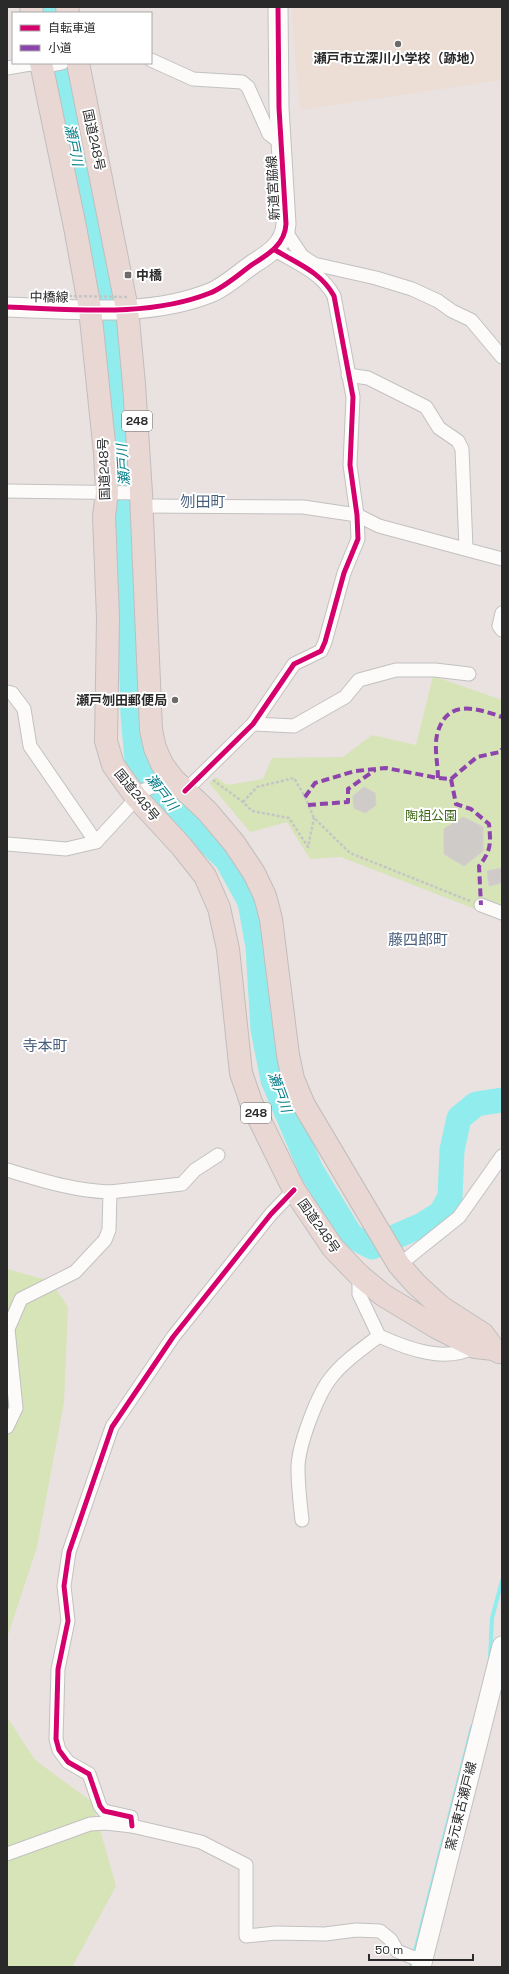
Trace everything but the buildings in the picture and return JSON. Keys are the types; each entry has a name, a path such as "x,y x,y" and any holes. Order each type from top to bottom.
{"highway":[{"name":"国道248号","path":"48,64 74,220 94,309 105,454 111,492 104,516 108,634 106,742 113,765 140,794 205,876 219,908 228,949 241,1073 251,1102 294,1190 333,1248 359,1275 383,1295 490,1350"},
{"name":"国道248号","path":"78,64 125,305 134,384 151,730 155,748 162,764 175,783 207,811 234,843 254,872 265,896 271,919 288,1055 293,1079 304,1105 396,1259 416,1284 441,1307 482,1334 490,1350"}],"street":[{"name":"新道宮脇線","path":"125,305 170,305 211,292 275,250 286,232 285,190 281,143 278,7"},
{"path":"152,60 193,79 242,82 248,87 269,134 281,143"},
{"path":"7,68 30,64 48,64"},
{"path":"286,232 302,256 314,264 376,278 412,290 438,301 452,311 471,320 502,357"},
{"path":"7,844 66,849 96,842 140,794 204,774 253,724 294,664 321,651 325,642 344,574 358,539 357,515 350,465 353,397 334,296 327,283 319,276 275,250"},
{"name":"中橋線","path":"7,307 94,309 125,305"},
{"path":"348,375 368,378 426,407 438,428 458,441 462,449 466,548"},
{"path":"7,491 111,492 139,497 302,507 357,515 379,526 466,548 502,559"},
{"path":"502,613 499,626 502,630"},
{"path":"253,724 294,726 345,697 359,680 396,670 434,670 469,674"},
{"path":"7,692 12,693 24,709 30,746 96,842"},
{"path":"481,905 502,913"},
{"path":"7,1170 66,1187 90,1192 110,1192 182,1184 195,1170 218,1155"},
{"path":"396,1259 459,1217 502,1156"},
{"path":"132,1826 131,1817 104,1811 100,1806 89,1774 68,1762 59,1750 56,1739 58,1670 68,1621 64,1586 69,1552 88,1491 112,1427 173,1337 271,1214 294,1190"},
{"path":"7,1427 16,1408 8,1329 21,1299 76,1272 105,1240 109,1230 110,1192"},
{"path":"359,1275 359,1294 379,1336 401,1346 422,1352 465,1353 490,1350"},
{"path":"302,1520 298,1466 305,1432 315,1408 330,1379 353,1356 379,1336"},
{"name":"窯元東古瀬戸線","path":"422,1964 502,1646"},
{"path":"7,1854 90,1824 106,1822 132,1826 201,1842 246,1865 246,1936 276,1933 325,1934 356,1930 380,1931 391,1940 397,1951 422,1964"}],"path":[{"path":"69,296 125,305"},
{"path":"204,774 243,802 252,811 289,818 308,848 314,818"},
{"path":"243,802 257,788 294,778 305,797 314,818 350,853 481,905"}],"shaded area":[{"name":"瀬戸市立深川小学校（跡地）","path":"291,7 502,7 502,80 300,110"}],"green space":[{"name":"陶祖公園","path":"433,676 502,700 502,910 488,914 341,857 310,859 287,822 250,832 209,783 216,777 227,785 263,779 272,758 343,757 372,735 416,745"},
{"path":"7,1269 50,1281 68,1307 64,1402 37,1547 7,1638"},
{"path":"7,1717 35,1760 92,1802 116,1886 72,1967 7,1967"}],"waterway":[{"name":"瀬戸川","path":"44,7 46,12"},
{"name":"瀬戸川","path":"57,64 114,342 127,514 133,715 137,760 181,815 227,860 250,902 258,947 263,1029 273,1080 311,1170 351,1236 372,1247 422,1225 441,1213 450,1197 452,1150 459,1118 476,1104 502,1100"},
{"path":"490,1657 492,1618 502,1581"},
{"path":"411,1967 472,1727"}],"marked path":[{"path":"438,778 436,740 441,723 447,715 463,709 472,709 502,717"},
{"path":"305,797 315,783 355,771 386,768 451,779 477,757 500,752 502,749"},
{"path":"308,805 348,802 348,789 375,770"},
{"path":"451,779 456,804 471,809 489,824 489,847 486,856 479,866 481,905"}],"cycle path":[{"path":"7,307 110,310 161,306 186,301 210,293 221,287 275,248 283,237 286,224 279,108 278,7"},
{"path":"185,791 253,724 294,664 321,651 325,642 344,573 358,539 357,515 350,465 353,397 334,296 329,288 316,275 275,250"},
{"path":"132,1826 131,1817 104,1811 100,1806 89,1774 68,1762 59,1750 56,1739 58,1669 68,1621 64,1586 69,1552 112,1427 173,1337 271,1214 294,1190"}],"place":[{"name":"瀬戸市立深川小学校（跡地）","path":"398,44"},
{"name":"中橋","path":"128,275"},
{"name":"瀬戸刎田郵便局","path":"175,700"}],"district":[{"name":"刎田町","path":"203,501"},
{"name":"藤四郎町","path":"418,939"},
{"name":"寺本町","path":"45,1045"}]}
